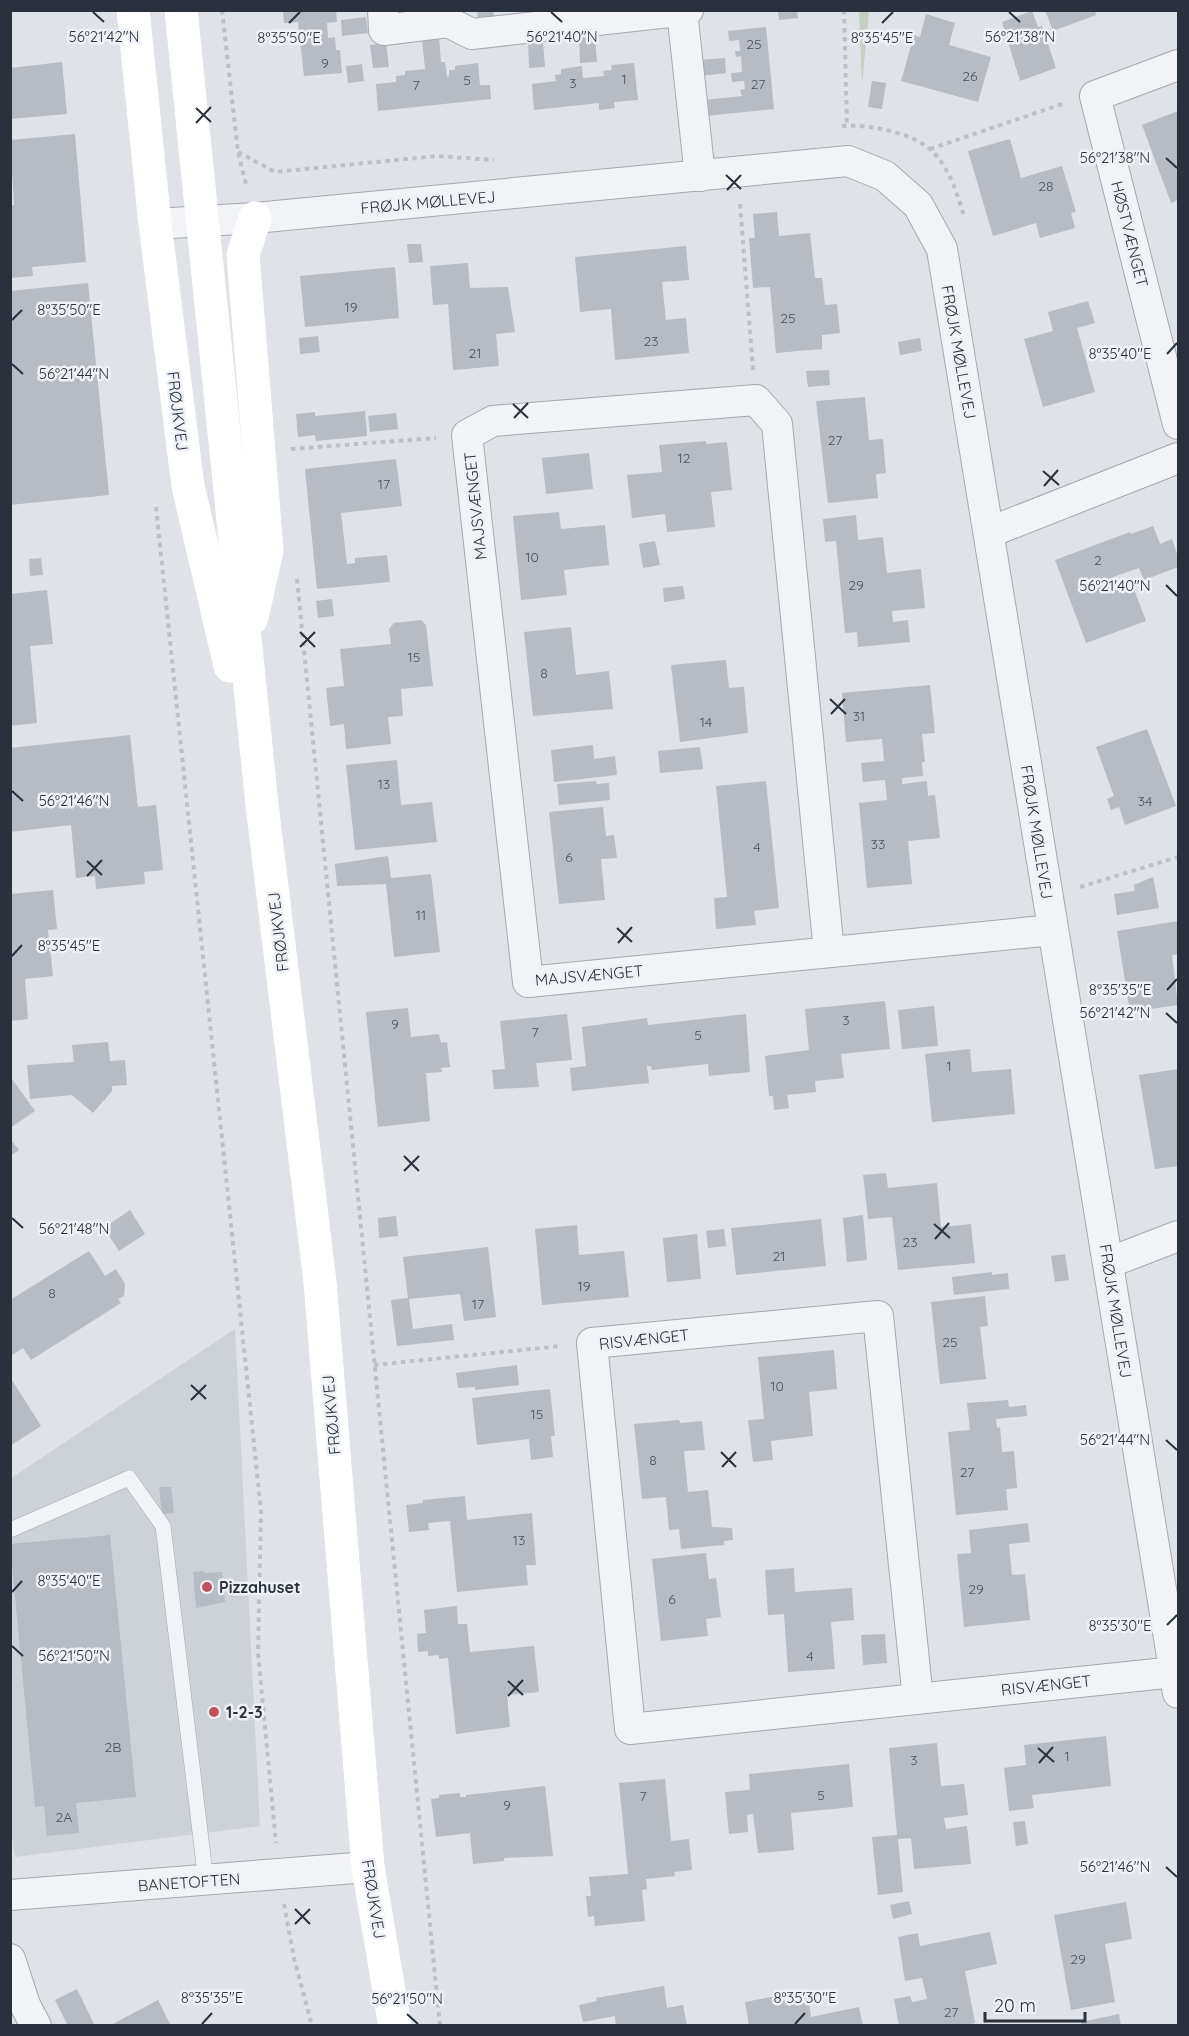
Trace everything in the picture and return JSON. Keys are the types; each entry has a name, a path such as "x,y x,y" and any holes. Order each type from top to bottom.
{"street":[{"name":"FRØJKVEJ","path":"133,10 155,224 188,486 262,805"},
{"name":"FRØJKVEJ","path":"181,10 262,805 320,1282 368,1867 395,2025"},
{"path":"383,10 384,30 448,22 472,34 688,10"},
{"path":"682,11 700,176"},
{"path":"1095,96 1179,65"},
{"name":"HØSTVÆNGET","path":"1095,96 1179,424"},
{"name":"FRØJK MØLLEVEJ","path":"155,224 255,218 848,161 885,176 918,204 942,249 1177,1682"},
{"name":"FRØJKVEJ","path":"245,646 267,550 243,255 255,218"},
{"path":"756,400 777,424 830,952"},
{"name":"MAJSVÆNGET","path":"756,400 493,421 467,435 528,982 1053,930"},
{"path":"990,532 1179,458"},
{"path":"1108,1263 1179,1236"},
{"name":"RISVÆNGET","path":"918,1699 878,1316 592,1343 630,1729 918,1699 1177,1682"},
{"name":"BANETOFTEN","path":"10,1895 368,1867"},
{"path":"10,1959 25,2005 36,2025"}],"lane":[{"path":"10,1530 129,1478 163,1526 206,1881"}],"path":[{"path":"222,10 238,152 255,218"},
{"path":"844,10 848,161"},
{"path":"930,149 1095,96"},
{"path":"836,127 892,130 930,149 953,182 966,225"},
{"path":"238,152 274,172 436,156 502,161"},
{"path":"737,172 756,400"},
{"path":"284,450 467,435"},
{"path":"155,501 261,1511 258,1653 279,1875 294,1958 312,2025"},
{"path":"296,569 440,2025"},
{"path":"1080,887 1179,857"},
{"path":"1079,875 1082,899"},
{"path":"374,1365 592,1343"}],"shaded area":[{"path":"235,1329 260,1826 15,1857 10,1821 10,1479"}],"green space":[{"path":"859,11 869,11 862,84"}],"building":[{"path":"283,10 336,10 337,22 327,23 328,38 335,37 336,50 340,50 342,73 304,76 298,22 284,23"},
{"path":"477,10 493,10 494,17 478,18"},
{"path":"778,10 797,10 798,18 779,20"},
{"path":"1045,10 1095,10 1096,15 1053,31"},
{"path":"1032,11 1038,27 1042,26 1056,68 1020,81 1002,22"},
{"path":"926,14 955,23 949,45 991,57 978,102 901,81 914,35 920,37"},
{"path":"366,17 368,33 342,36 341,20"},
{"path":"766,27 774,109 706,116 704,100 742,96 740,90 745,89 744,81 732,82 731,73 742,72 741,56 736,57 735,51 740,51 739,40 729,41 728,31"},
{"path":"595,36 597,62 580,63 579,37"},
{"path":"439,37 441,62 445,62 447,77 449,70 455,70 455,66 478,63 480,85 490,85 491,99 378,111 376,84 396,82 396,76 405,75 405,71 425,69 422,39"},
{"path":"528,42 543,42 545,67 529,68"},
{"path":"386,43 389,67 373,68 370,45"},
{"path":"725,58 726,73 701,76 699,60"},
{"path":"62,62 67,114 10,119 10,68"},
{"path":"634,63 638,100 614,102 615,108 599,110 599,103 534,110 532,84 556,81 555,75 561,74 561,69 582,66 583,78 604,76 603,71 612,70 611,65"},
{"path":"362,64 364,81 348,83 346,66"},
{"path":"872,81 886,83 882,109 868,107"},
{"path":"1178,111 1178,200 1171,203 1142,125"},
{"path":"75,134 86,262 32,267 33,276 10,278 10,205 14,205 10,140"},
{"path":"1010,139 1021,178 1062,166 1076,212 1071,213 1075,228 1040,238 1036,223 993,236 968,151"},
{"path":"777,212 779,236 810,233 815,278 822,278 825,305 837,304 840,333 822,335 822,349 776,353 770,287 753,288 749,238 755,238 753,214"},
{"path":"407,244 421,244 423,262 409,263"},
{"path":"686,246 689,280 662,282 666,320 686,318 689,353 615,360 611,309 580,312 575,257"},
{"path":"468,263 470,288 508,287 515,332 496,334 499,366 453,370 448,304 433,305 430,266"},
{"path":"395,267 399,318 305,327 300,276"},
{"path":"88,283 109,495 10,505 10,291"},
{"path":"1088,301 1095,323 1077,328 1095,392 1043,407 1024,339 1053,331 1048,312"},
{"path":"318,336 320,352 300,354 299,338"},
{"path":"920,338 922,351 900,355 898,342"},
{"path":"829,370 830,385 808,387 806,371"},
{"path":"865,397 869,440 883,439 886,473 876,474 878,498 828,503 816,401"},
{"path":"365,411 367,436 316,441 315,435 298,437 296,414 315,412 315,416"},
{"path":"396,413 398,429 370,432 368,416"},
{"path":"706,441 706,444 727,442 732,490 711,492 715,527 667,532 665,514 632,518 627,475 662,472 659,445"},
{"path":"589,453 593,489 546,494 542,458"},
{"path":"396,459 402,506 341,513 347,564 355,563 355,558 387,555 390,582 317,589 305,469"},
{"path":"559,512 561,529 605,525 609,565 564,570 567,595 521,600 513,516"},
{"path":"856,515 858,540 883,537 887,573 921,569 925,608 892,611 893,622 908,620 910,642 858,647 857,632 845,633 836,541 825,542 823,519"},
{"path":"1153,526 1160,544 1172,539 1178,557 1178,567 1144,580 1139,568 1113,577 1119,593 1133,587 1146,621 1086,643 1055,560 1130,532 1131,534"},
{"path":"655,541 660,565 643,568 639,544"},
{"path":"41,558 43,575 30,576 29,559"},
{"path":"683,586 685,599 664,602 663,588"},
{"path":"47,590 53,644 30,646 37,723 10,726 10,594"},
{"path":"332,599 334,616 318,618 316,601"},
{"path":"421,620 426,625 433,686 401,689 403,716 388,717 391,744 346,749 344,724 330,726 326,688 344,686 340,649 391,644 389,629 394,623"},
{"path":"571,627 576,675 609,671 613,709 533,716 524,632"},
{"path":"726,660 729,688 744,687 748,733 680,742 671,665"},
{"path":"930,685 935,733 922,734 925,762 922,762 923,776 902,778 902,784 927,781 928,796 935,795 940,838 908,841 912,884 867,888 859,803 887,800 885,780 863,782 861,763 884,761 882,739 846,742 842,693"},
{"path":"1147,729 1176,806 1125,825 1119,807 1111,810 1107,799 1114,796 1096,747"},
{"path":"130,735 138,807 156,805 163,870 144,872 145,884 96,889 95,876 76,878 71,825 10,832 10,748"},
{"path":"593,745 594,759 615,756 617,775 554,782 551,750"},
{"path":"700,747 703,769 660,773 658,751"},
{"path":"397,760 401,805 432,802 437,842 355,850 346,765"},
{"path":"596,781 597,784 609,783 610,800 559,805 557,784"},
{"path":"766,781 779,908 754,911 756,925 716,929 714,898 727,897 716,786"},
{"path":"603,807 606,836 614,835 617,858 601,859 605,900 559,904 549,812"},
{"path":"388,856 391,878 431,874 440,952 394,957 386,884 337,886 335,864"},
{"path":"1153,877 1159,908 1117,915 1114,894 1135,891 1134,885"},
{"path":"53,890 57,929 48,930 53,976 25,979 28,1019 10,1021 10,894"},
{"path":"1178,921 1178,954 1172,955 1178,1005 1130,1012 1117,931"},
{"path":"885,1001 890,1049 841,1054 844,1078 815,1081 816,1092 787,1095 789,1108 774,1110 773,1096 769,1096 765,1056 809,1050 805,1009"},
{"path":"934,1006 938,1046 902,1049 898,1010"},
{"path":"408,1008 411,1037 439,1034 441,1043 447,1042 450,1067 441,1068 442,1072 426,1073 430,1121 378,1127 366,1012"},
{"path":"567,1014 572,1060 536,1063 539,1087 494,1089 492,1070 505,1069 500,1021"},
{"path":"746,1014 750,1072 709,1076 708,1064 652,1070 651,1066 647,1066 649,1083 572,1091 570,1068 586,1066 582,1027 647,1018 648,1025"},
{"path":"108,1042 110,1061 125,1060 127,1085 112,1086 112,1091 93,1113 72,1095 30,1099 27,1065 74,1062 72,1045"},
{"path":"970,1049 972,1072 1011,1069 1015,1114 932,1122 925,1054"},
{"path":"1178,1069 1178,1166 1155,1169 1139,1075"},
{"path":"10,1076 35,1111 10,1128"},
{"path":"10,1139 19,1150 10,1156"},
{"path":"886,1173 888,1188 937,1183 941,1227 971,1224 975,1263 898,1270 892,1217 868,1219 863,1175"},
{"path":"130,1210 145,1234 119,1251 104,1228"},
{"path":"863,1215 867,1260 847,1262 843,1218"},
{"path":"396,1216 398,1236 379,1238 378,1218"},
{"path":"821,1219 826,1266 736,1275 731,1228"},
{"path":"577,1225 579,1255 624,1251 629,1297 542,1305 535,1229"},
{"path":"724,1229 726,1246 708,1248 706,1231"},
{"path":"697,1234 701,1279 667,1282 663,1238"},
{"path":"488,1247 496,1317 464,1321 460,1294 409,1299 413,1329 452,1324 454,1340 397,1346 391,1300 408,1298 403,1257"},
{"path":"89,1251 105,1276 116,1269 125,1284 124,1296 118,1299 121,1303 31,1360 23,1348 10,1356 10,1300"},
{"path":"1065,1254 1069,1280 1055,1282 1051,1256"},
{"path":"992,1272 992,1275 1008,1273 1009,1289 954,1295 952,1277"},
{"path":"985,1296 988,1326 980,1327 986,1379 940,1384 931,1302"},
{"path":"834,1350 837,1389 809,1392 813,1436 771,1441 773,1460 753,1462 748,1420 764,1419 758,1357"},
{"path":"517,1365 519,1385 475,1390 475,1387 458,1388 456,1373"},
{"path":"10,1377 41,1426 10,1446"},
{"path":"550,1389 555,1436 551,1436 553,1457 531,1460 529,1439 477,1445 472,1398"},
{"path":"1008,1400 1009,1407 1026,1405 1027,1416 996,1419 997,1428 1000,1427 1002,1452 1014,1451 1017,1488 1006,1489 1008,1510 956,1515 948,1432 970,1430 967,1403"},
{"path":"679,1420 680,1423 702,1421 705,1450 684,1451 688,1492 708,1490 712,1527 732,1528 733,1540 724,1541 724,1545 681,1549 679,1529 669,1530 666,1497 642,1499 634,1424"},
{"path":"159,1487 171,1487 174,1513 162,1514"},
{"path":"465,1496 467,1520 532,1513 536,1565 526,1565 528,1585 457,1592 450,1521 428,1523 429,1530 409,1532 406,1505 423,1503 423,1500"},
{"path":"1028,1523 1030,1542 1009,1544 1012,1575 1025,1574 1030,1620 964,1627 957,1554 971,1553 969,1530"},
{"path":"110,1535 136,1797 76,1803 79,1833 47,1836 44,1806 35,1807 10,1544"},
{"path":"706,1553 709,1579 716,1578 721,1617 706,1619 708,1636 661,1641 652,1559"},
{"path":"794,1568 795,1592 852,1588 854,1620 831,1622 835,1669 788,1672 784,1614 768,1615 765,1570"},
{"path":"204,1571 205,1573 222,1572 225,1602 196,1608 193,1572"},
{"path":"457,1606 458,1624 467,1624 470,1652 534,1646 539,1692 507,1695 510,1727 456,1734 448,1658 439,1659 439,1655 428,1656 428,1651 418,1652 417,1634 426,1633 424,1610"},
{"path":"885,1634 887,1663 863,1665 861,1635"},
{"path":"1106,1736 1111,1786 1032,1795 1034,1808 1009,1811 1004,1768 1026,1765 1024,1745"},
{"path":"937,1743 941,1786 964,1784 968,1815 944,1818 946,1829 967,1826 971,1864 914,1869 911,1838 898,1839 903,1892 878,1895 872,1837 897,1835 889,1748"},
{"path":"849,1764 853,1807 791,1813 794,1850 758,1853 753,1814 747,1815 748,1832 729,1834 725,1792 750,1790 749,1774"},
{"path":"665,1779 671,1841 689,1839 692,1870 674,1872 675,1876 646,1879 647,1889 642,1890 645,1921 595,1926 594,1916 588,1917 586,1896 591,1896 589,1877 628,1874 619,1783"},
{"path":"545,1786 553,1856 504,1858 504,1861 473,1864 470,1833 436,1837 431,1799 439,1798 439,1795 460,1793 460,1797 466,1797 466,1795"},
{"path":"1025,1821 1028,1844 1016,1846 1013,1822"},
{"path":"909,1901 912,1914 893,1919 890,1905"},
{"path":"1126,1902 1132,1939 1105,1944 1115,2002 1071,2010 1054,1915"},
{"path":"990,1932 997,1964 965,1971 975,2023 961,2026 899,2026 894,1999 910,1996 912,2002 927,1999 922,1978 905,1981 898,1937 918,1933 920,1946"},
{"path":"664,1986 667,2008 683,2005 687,2026 616,2026 615,2016 583,2022 579,2005 597,2001 596,1998"},
{"path":"77,1989 95,2026 68,2026 55,2000"},
{"path":"776,1996 777,2002 808,1996 811,2017 859,2007 863,2026 749,2026 745,2002"},
{"path":"158,2000 171,2026 109,2026"},
{"path":"1119,2014 1121,2026 1082,2026 1081,2022"}],"place":[{"name":"Pizzahuset","path":"207,1587"},
{"name":"1-2-3","path":"214,1712"}]}
